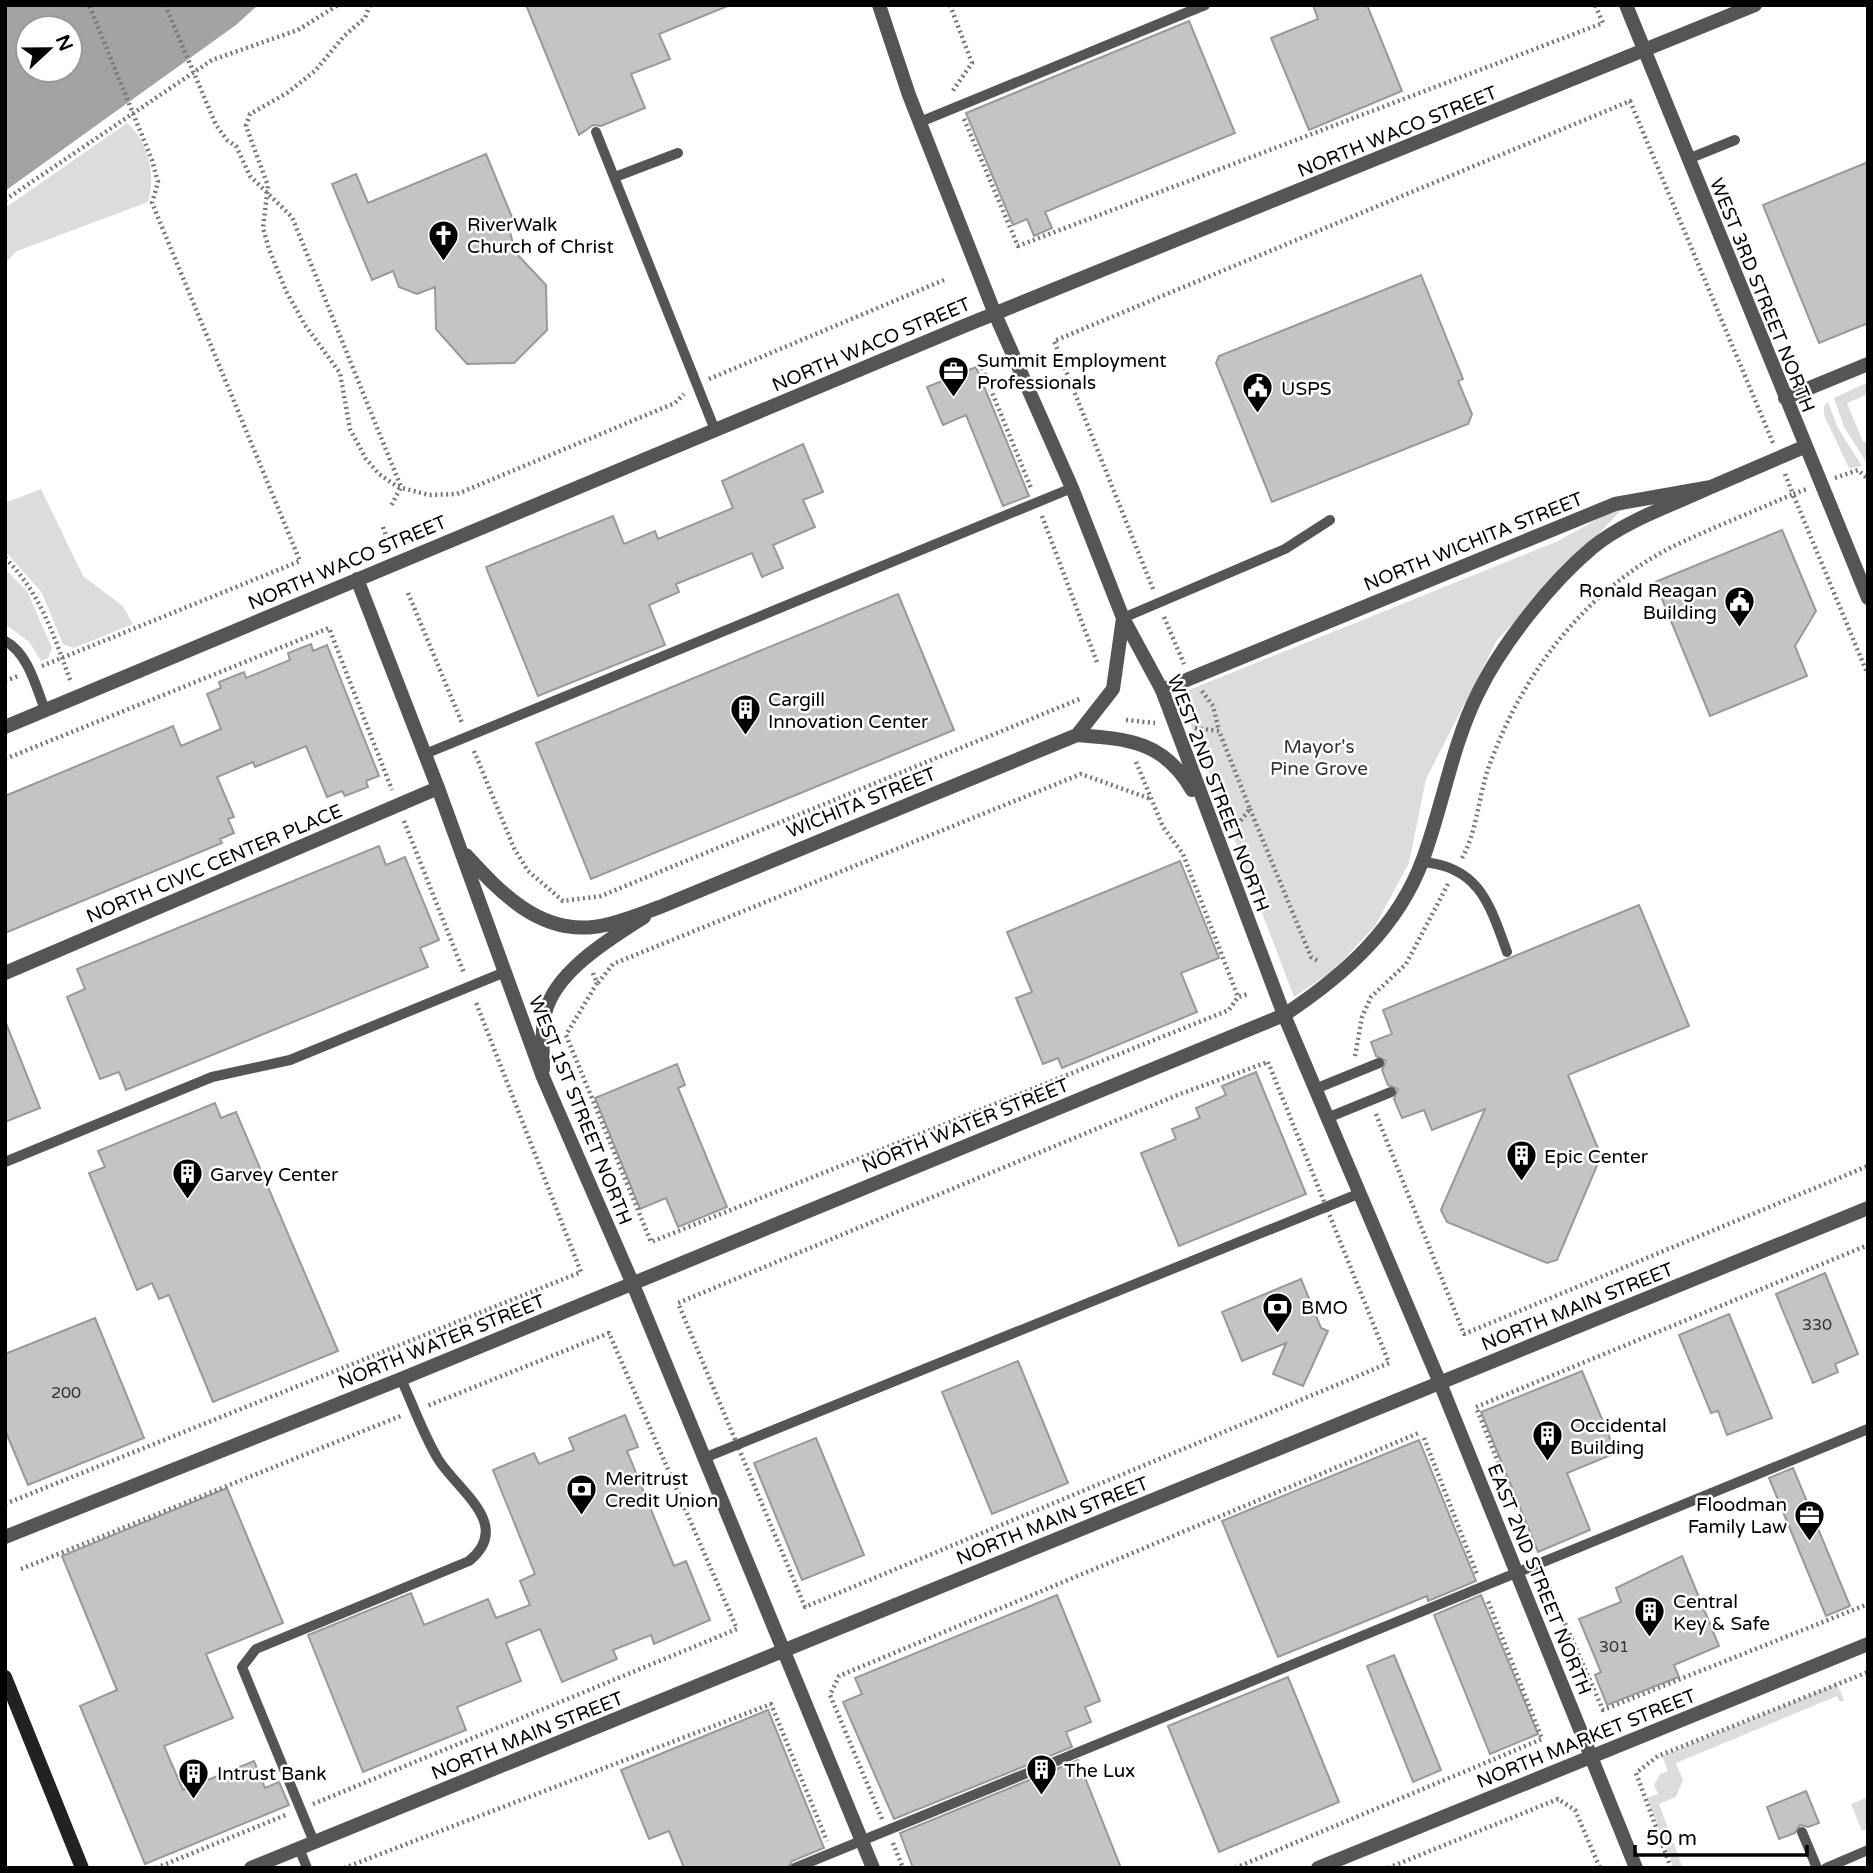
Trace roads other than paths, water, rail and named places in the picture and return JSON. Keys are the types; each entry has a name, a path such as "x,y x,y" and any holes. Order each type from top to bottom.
{"main road":[{"path":"5,1677 82,1868"}],"street":[{"name":"WEST 2ND STREET NORTH","path":"879,5 920,122 995,314 1072,488 1123,618 1162,690 1284,1016 1440,1383"},
{"name":"WEST 3RD STREET NORTH","path":"1626,5 1804,447 1868,598"},
{"name":"NORTH WACO STREET","path":"5,727 995,314 1645,52 1755,5"},
{"path":"1785,398 1868,364"},
{"name":"NORTH WICHITA STREET","path":"1162,690 1615,504 1711,487 1804,447"},
{"name":"NORTH WATER STREET","path":"5,1537 401,1379 1284,1016 1331,984 1385,929 1422,862 1468,715 1491,671 1522,626 1562,578 1594,547 1619,531 1711,487"},
{"name":"WEST 1ST STREET NORTH","path":"357,579 461,849 543,1077 632,1282 873,1868"},
{"path":"1077,735 1113,689 1123,618"},
{"path":"1077,735 1127,739 1158,751 1186,780 1207,815"},
{"name":"WICHITA STREET","path":"660,908 1077,735"},
{"name":"NORTH CIVIC CENTER PLACE","path":"5,973 438,788"},
{"path":"461,849 514,902 561,927 594,927 660,908"},
{"path":"543,1077 545,1013 555,991 604,942 660,908"},
{"name":"NORTH MAIN STREET","path":"251,1868 1868,1208"},
{"name":"EAST 2ND STREET NORTH","path":"1440,1383 1636,1868"},
{"name":"NORTH MARKET STREET","path":"1318,1868 1868,1644"}],"lane":[{"path":"920,122 1205,5"},
{"path":"596,132 715,430"},
{"path":"1688,159 1735,140"},
{"path":"615,177 678,153"},
{"path":"425,754 1072,488"},
{"path":"1123,618 1285,549 1330,520"},
{"path":"5,641 15,646 30,671 45,710"},
{"path":"1422,862 1457,869 1472,880 1488,904 1507,952"},
{"path":"5,1162 212,1077 290,1060 505,972"},
{"path":"1315,1089 1379,1063"},
{"path":"1327,1118 1391,1092"},
{"path":"704,1458 1358,1194"},
{"path":"314,1842 242,1667 256,1649 469,1561 482,1551 487,1532 480,1510 438,1459 401,1379"},
{"path":"795,1868 1868,1429"},
{"path":"1802,1832 1817,1868"},
{"path":"299,1848 307,1868"},
{"path":"1826,1868 1868,1850"}],"place":[{"name":"RiverWalk Church of Christ","path":"444,262"},
{"name":"Summit Employment Professionals","path":"954,398"},
{"name":"USPS","path":"1258,415"},
{"name":"Ronald Reagan Building","path":"1740,628"},
{"name":"Cargill Innovation Center","path":"745,737"},
{"name":"Epic Center","path":"1521,1183"},
{"name":"Garvey Center","path":"187,1201"},
{"name":"BMO","path":"1278,1334"},
{"name":"Occidental Building","path":"1547,1463"},
{"name":"Meritrust Credit Union","path":"582,1516"},
{"name":"Floodman Family Law","path":"1810,1542"},
{"name":"Central Key & Safe","path":"1650,1639"},
{"name":"The Lux","path":"1041,1797"},
{"name":"Intrust Bank","path":"194,1800"}],"park label":[{"name":"Mayor's Pine Grove","path":"1319,757"}]}
